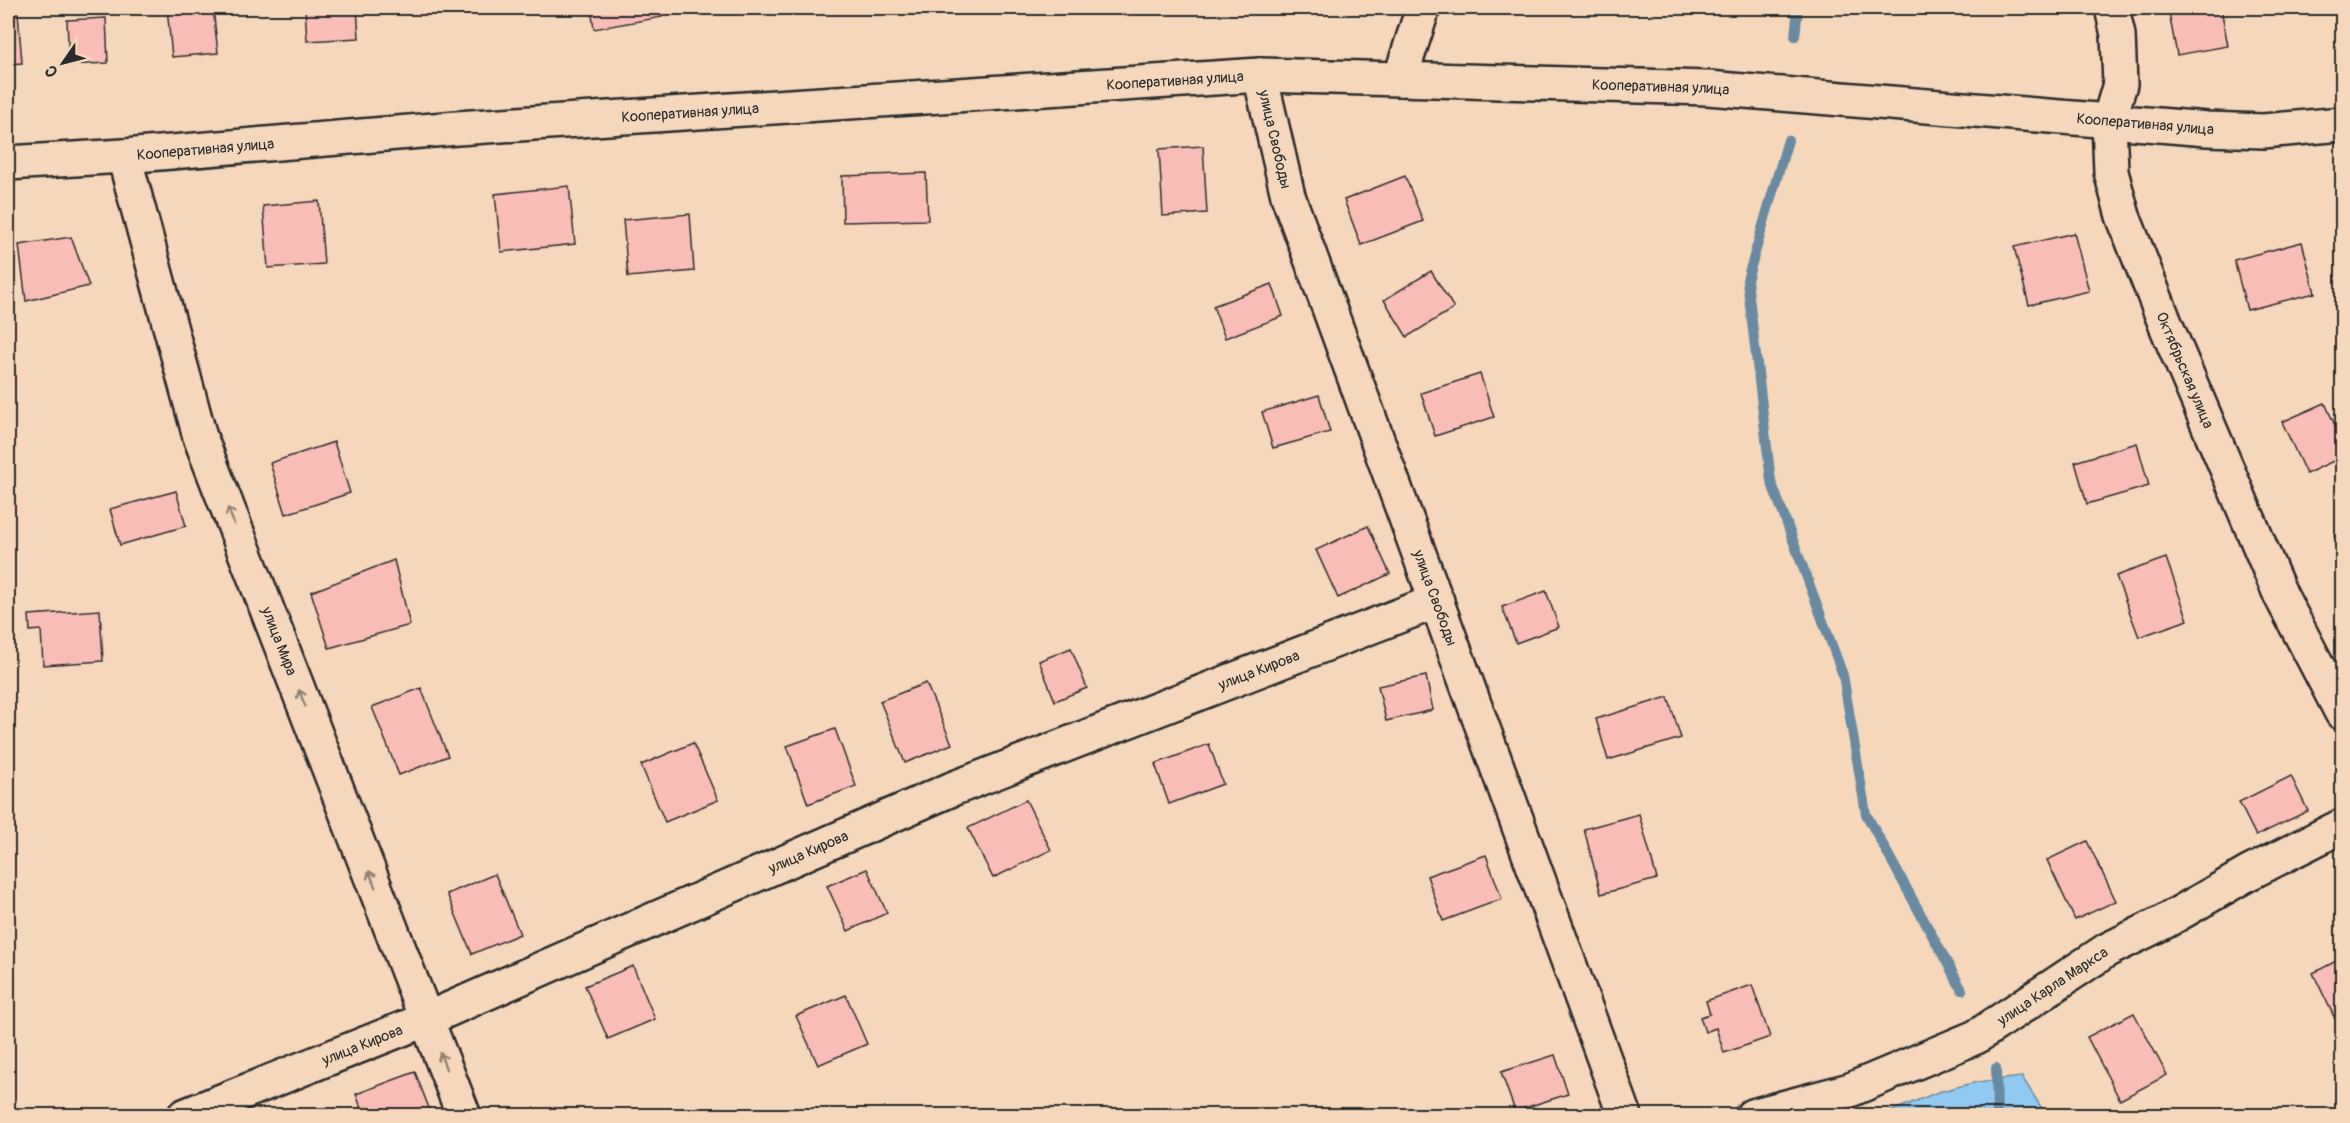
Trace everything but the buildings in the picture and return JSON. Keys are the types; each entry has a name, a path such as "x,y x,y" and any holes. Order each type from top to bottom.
{"street":[{"path":"1400,79 1423,8"},
{"name":"Октябрьская улица","path":"2112,8 2118,35 2120,84 2109,121 2111,172 2123,216 2281,596 2343,714"},
{"name":"Кооперативная улица","path":"8,163 124,156 457,128 1260,75 1708,88 2206,129 2263,131 2343,124"},
{"name":"улица Свободы","path":"1260,75 1288,196 1625,1116"},
{"name":"улица Мира","path":"124,156 200,437 464,1116"},
{"name":"улица Кирова","path":"184,1116 427,1019 952,789 1437,601"},
{"name":"улица Карла Маркса","path":"1752,1116 1850,1090 1976,1037 2107,950 2164,922 2249,873 2343,826"}],"water":[{"path":"2022,1077 2046,1115 1882,1115 1938,1092 1977,1082"}],"waterway":[{"path":"1795,36 1798,8"},
{"path":"1788,140 1747,280 1771,481 1843,675 1866,814 1962,990"},
{"path":"1996,1068 1997,1116"}]}
